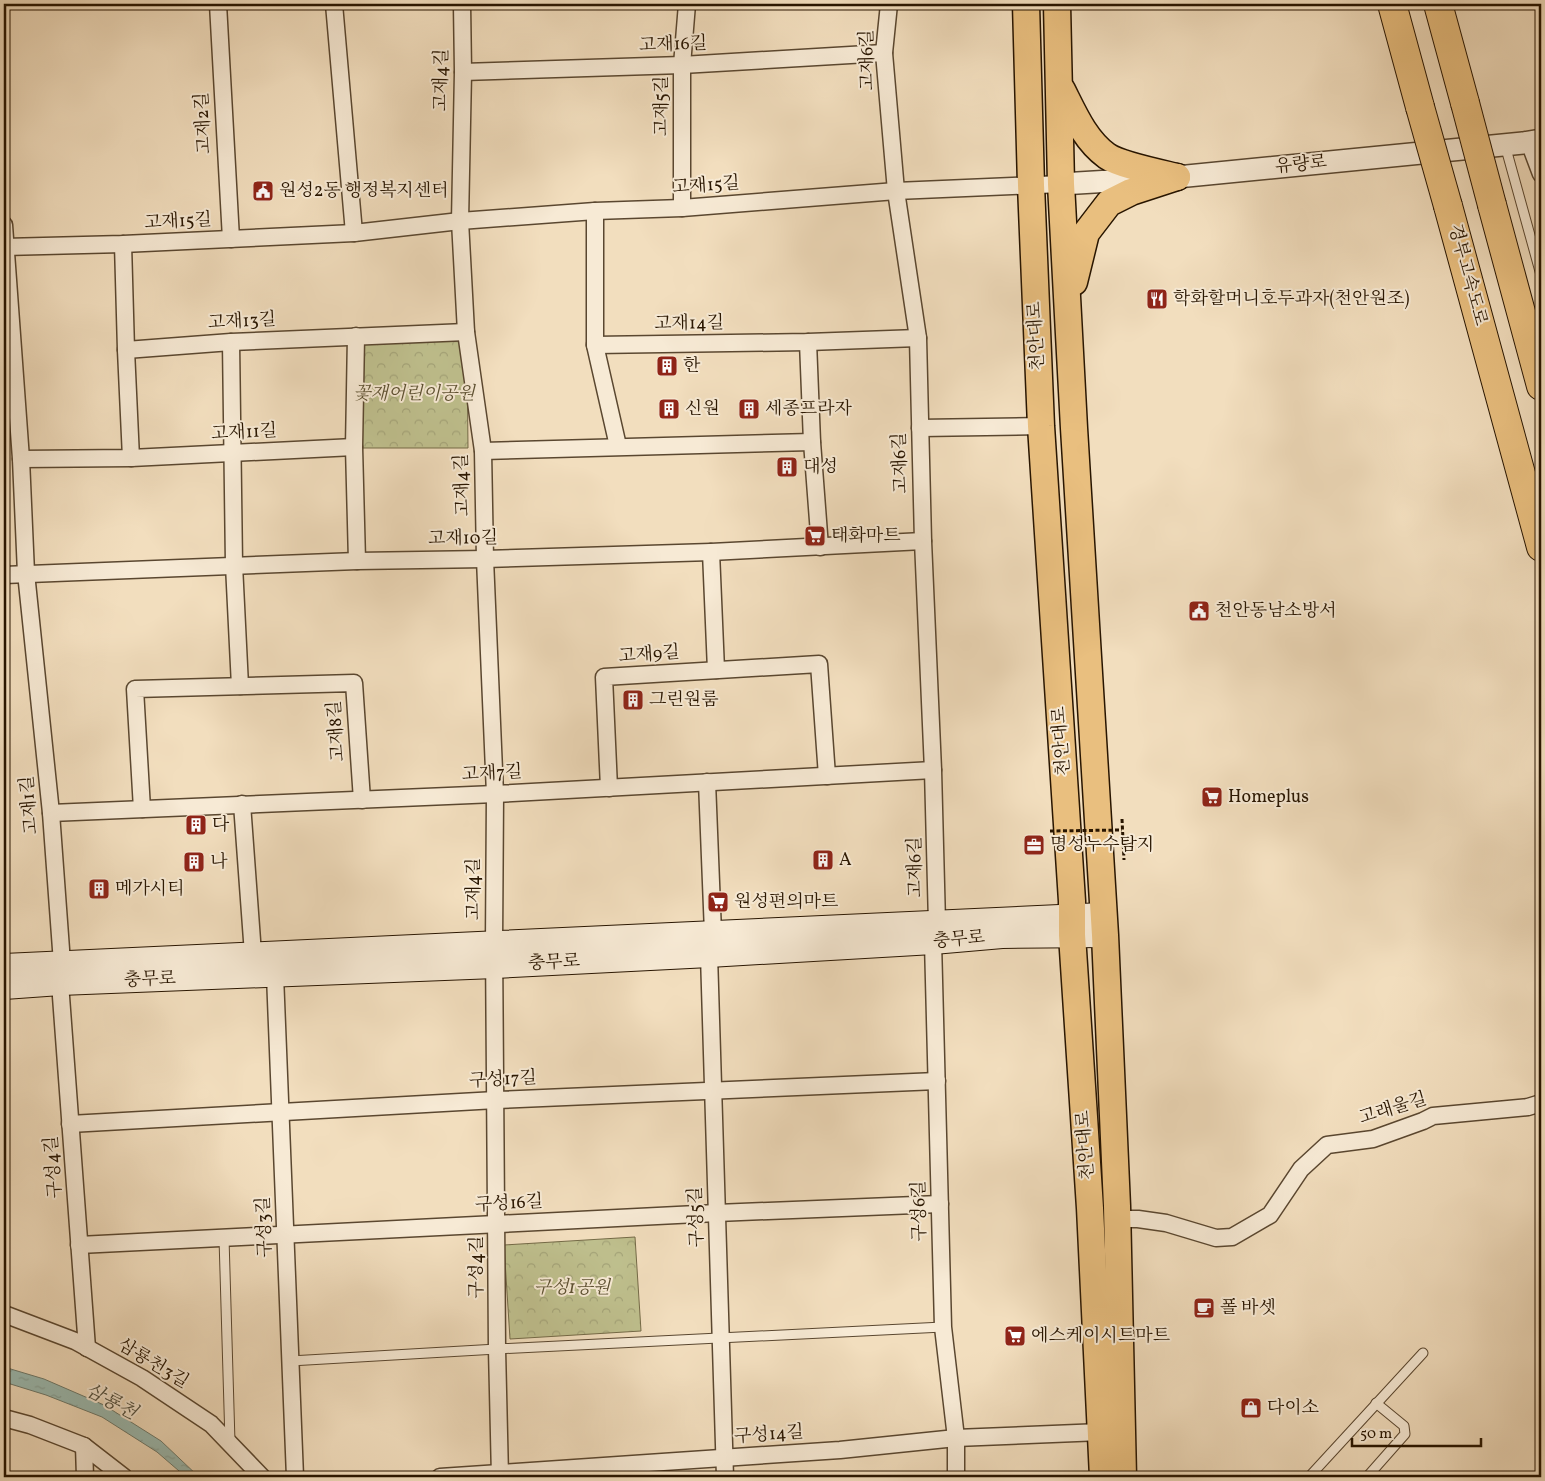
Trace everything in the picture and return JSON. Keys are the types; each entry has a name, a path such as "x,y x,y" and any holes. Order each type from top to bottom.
{"highway":[{"name":"경부고속도로","path":"1392,4 1541,547"},
{"path":"1438,4 1541,386"}],"main road":[{"name":"천안대로","path":"1026,4 1041,426 1090,1208 1103,1477"},
{"name":"천안대로","path":"1057,4 1061,184 1067,311 1104,925 1117,1219 1123,1477"},
{"path":"1059,85 1082,131 1108,157 1126,164 1177,177"},
{"path":"1067,311 1086,233 1109,202 1131,192 1177,177"},
{"name":"충무로","path":"4,987 61,973 253,954 495,954 1104,925"},
{"name":"충무로","path":"4,966 61,973 275,975 495,954"}],"street":[{"name":"고재2길","path":"218,4 231,239"},
{"path":"334,4 354,233"},
{"name":"고재4길","path":"462,4 463,72 460,221 466,332 483,451 495,794 495,954"},
{"name":"고재5길","path":"682,208 682,65 687,4"},
{"name":"고재6길","path":"889,4 884,52 896,191 918,338 923,541 934,770 935,933"},
{"name":"고재16길","path":"463,72 682,65 884,52"},
{"path":"1535,141 1541,174"},
{"name":"유량로","path":"1061,184 1177,177 1535,141"},
{"name":"고재15길","path":"5,247 122,244 354,233 460,221 595,211 682,208 896,191 1061,184"},
{"path":"595,211 595,345 618,446"},
{"name":"고재1길","path":"4,225 21,459 26,573 52,813 61,973"},
{"path":"122,244 132,458"},
{"name":"고재13길","path":"126,350 231,342 466,332"},
{"path":"356,336 354,447 357,561"},
{"name":"고재14길","path":"595,345 808,342 918,338"},
{"path":"231,342 234,566 240,686"},
{"path":"808,342 812,442 820,547"},
{"path":"920,428 1041,426"},
{"path":"483,451 812,442"},
{"name":"고재11길","path":"21,459 132,458 354,447"},
{"name":"고재10길","path":"4,575 357,561 711,552 923,541"},
{"path":"711,552 716,670"},
{"name":"고재9길","path":"609,788 604,678 819,664 827,776"},
{"name":"고재8길","path":"142,809 135,689 354,684 362,800"},
{"name":"고재7길","path":"52,813 495,794 934,770"},
{"path":"707,782 711,944"},
{"path":"242,804 253,954"},
{"name":"구성6길","path":"935,933 943,1327 956,1438 956,1477"},
{"name":"구성5길","path":"711,944 713,1090 725,1477"},
{"name":"구성4길","path":"495,954 497,1350 500,1475"},
{"name":"구성4길","path":"61,973 87,1348"},
{"name":"구성3길","path":"275,975 295,1477"},
{"name":"구성17길","path":"70,1124 496,1100 937,1081"},
{"name":"고래울길","path":"1117,1219 1166,1224 1216,1238 1232,1237 1270,1216 1301,1169 1327,1145 1373,1138 1433,1116 1528,1107 1541,1103"},
{"name":"구성16길","path":"79,1245 940,1204"},
{"name":"삼룡천3길","path":"4,1314 75,1341 150,1383 211,1424 262,1477"},
{"path":"4,1418 30,1425 84,1446 124,1477"},
{"name":"구성14길","path":"440,1477 500,1475 840,1450 956,1438 1101,1432"},
{"path":"84,1446 86,1477"}],"lane":[{"path":"1505,145 1541,275"},
{"path":"224,1238 230,1444"},
{"path":"290,1362 943,1327"},
{"path":"1309,1477 1422,1353"},
{"path":"1367,1477 1405,1434 1404,1426 1376,1403"}],"path":[{"path":"1122,820 1124,865"},
{"path":"1050,831 1122,830"}],"green space":[{"name":"꽃재어린이공원","path":"457,340 467,350 468,448 360,448 360,350 366,343"},
{"name":"구성1공원","path":"635,1237 641,1331 510,1339 504,1245"}],"water":[{"path":"4,1367 44,1379 104,1405 161,1441 199,1477 186,1477 157,1452 102,1417 46,1395 4,1382"}],"place":[{"name":"원성2동 행정복지센터","path":"263,191"},
{"name":"학화할머니호두과자(천안원조)","path":"1157,299"},
{"name":"한","path":"667,366"},
{"name":"신원","path":"669,409"},
{"name":"세종프라자","path":"749,409"},
{"name":"대성","path":"787,467"},
{"name":"태화마트","path":"815,536"},
{"name":"천안동남소방서","path":"1199,611"},
{"name":"그린원룸","path":"633,700"},
{"name":"Homeplus","path":"1212,797"},
{"name":"다","path":"196,825"},
{"name":"명성누수탐지","path":"1034,845"},
{"name":"A","path":"823,860"},
{"name":"나","path":"194,862"},
{"name":"메가시티","path":"99,889"},
{"name":"원성편의마트","path":"718,902"},
{"name":"폴 바셋","path":"1204,1308"},
{"name":"에스케이시트마트","path":"1015,1336"},
{"name":"다이소","path":"1251,1408"}],"water label":[{"name":"삼룡천","path":"111,1402"}]}
